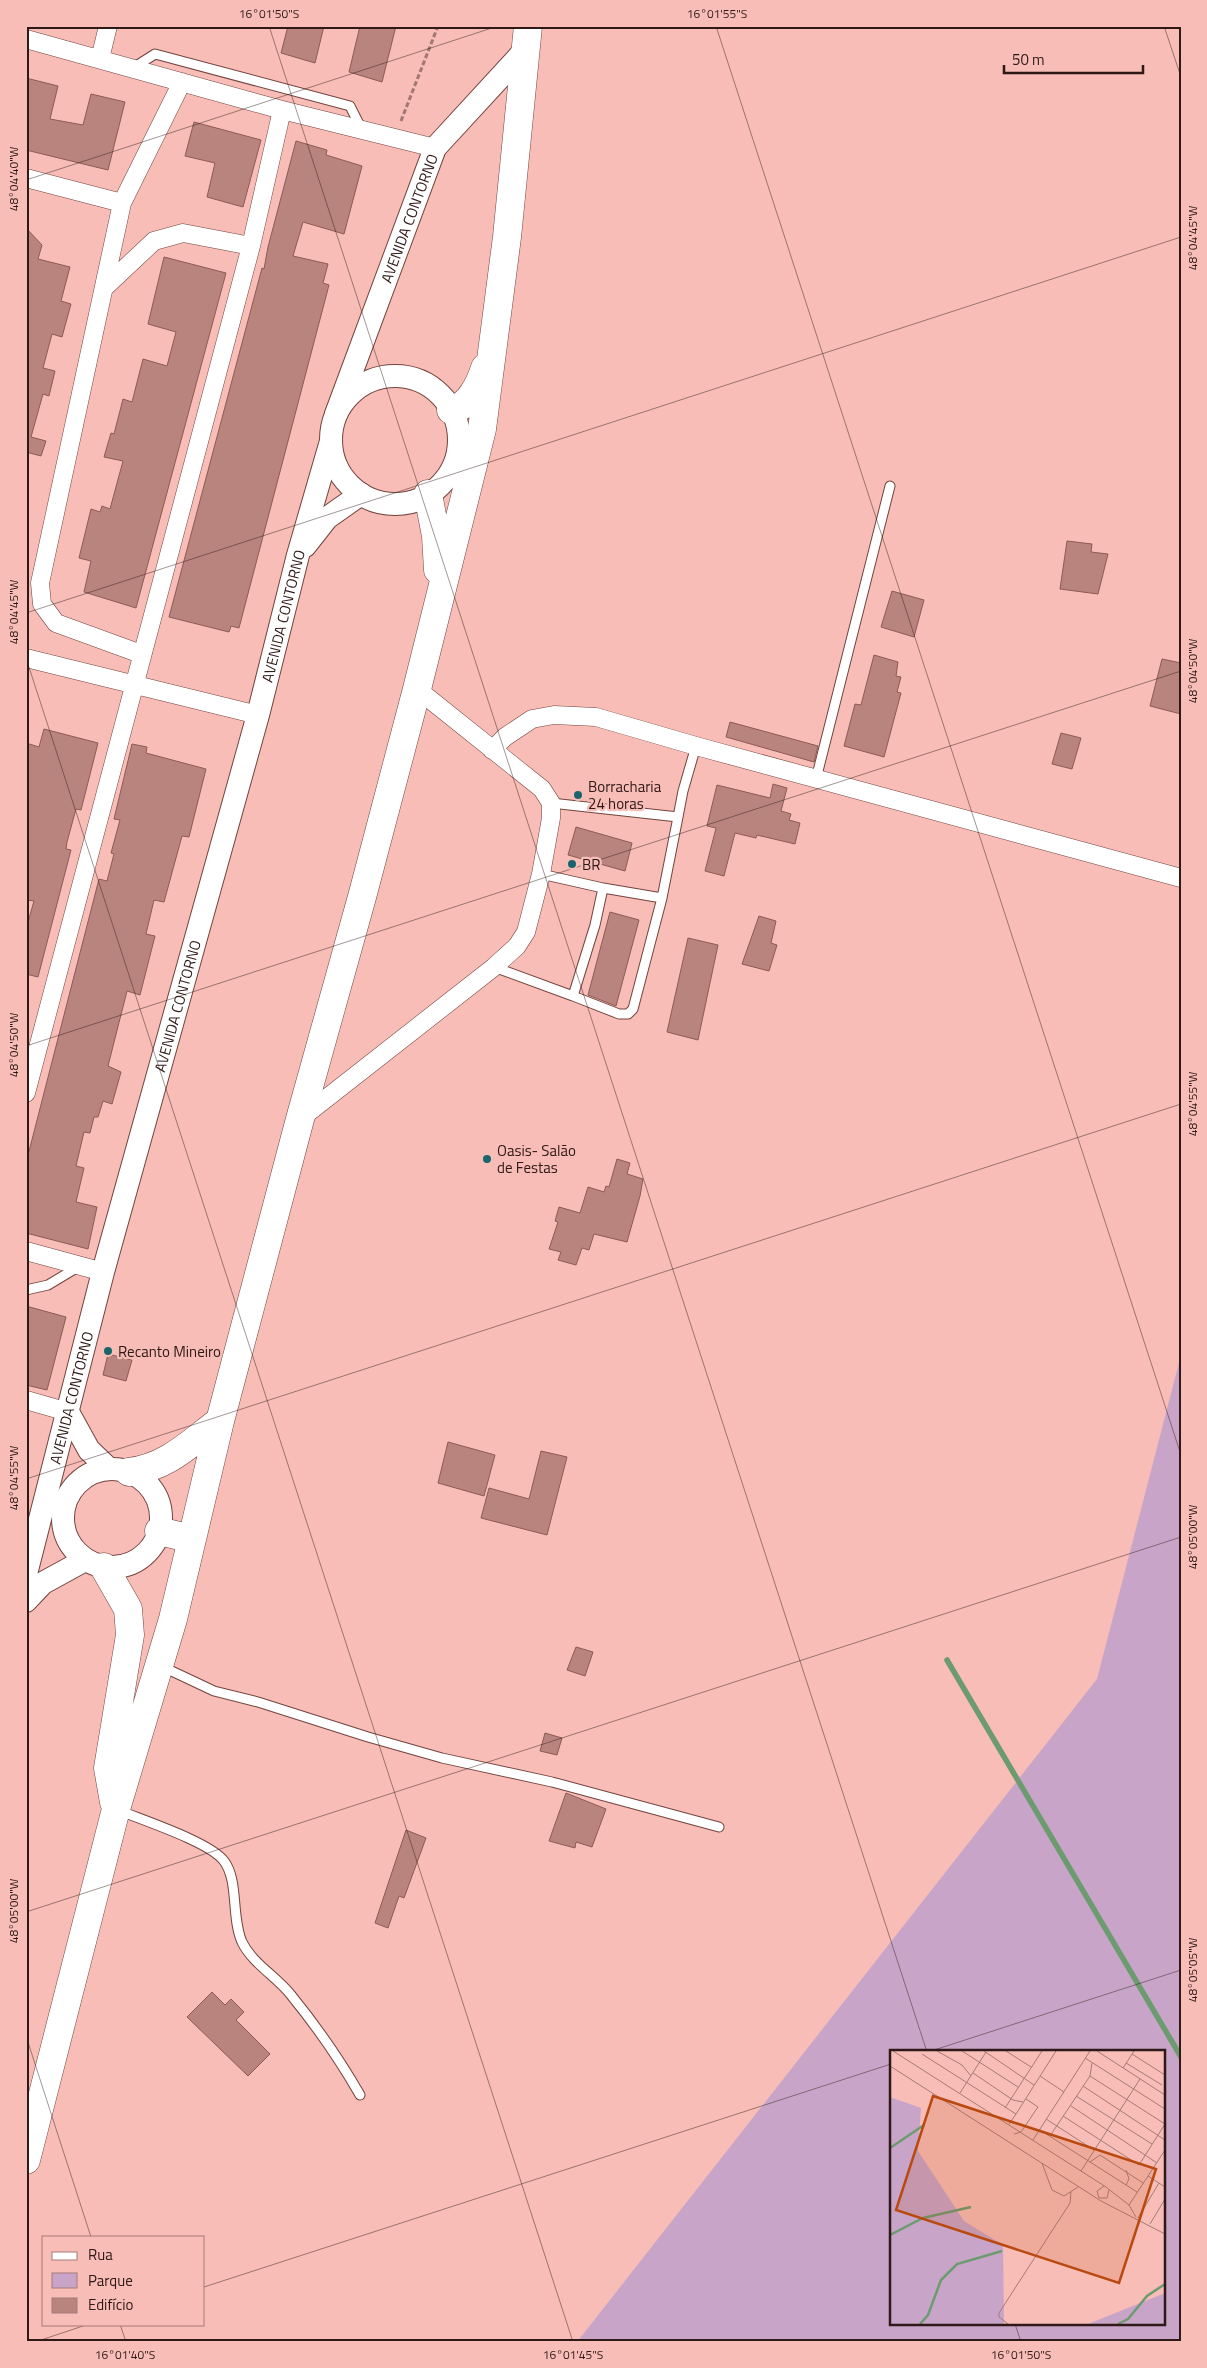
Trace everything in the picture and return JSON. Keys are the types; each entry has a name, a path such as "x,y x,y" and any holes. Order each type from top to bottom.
{"highway":[{"path":"26,2160 116,1809 173,1619 220,1421 417,689 482,429 508,237 527,38"},
{"path":"451,410 458,409 479,385 493,348"},
{"path":"428,494 436,536 440,593"},
{"path":"119,1471 148,1470 168,1461 220,1421"},
{"path":"159,1532 192,1540"},
{"path":"94,1564 128,1609 130,1635 108,1768 116,1809"}],"street":[{"path":"100,59 108,26"},
{"name":"AVENIDA CONTORNO","path":"336,414 435,148 527,38"},
{"path":"26,39 282,110 435,148"},
{"path":"141,654 56,623 42,604 40,583 122,203 182,82"},
{"path":"26,1093 250,246 282,110"},
{"path":"26,178 122,203"},
{"path":"104,288 154,241 182,233 250,246"},
{"path":"392,376 406,377 432,388 451,410 458,432 456,456 446,478 418,500 394,504 372,499 361,494 336,466 331,441 336,414 353,391 364,383 392,376"},
{"name":"AVENIDA CONTORNO","path":"26,1574 29,1549 55,1502 68,1412 103,1272 258,715 298,555 331,441"},
{"path":"298,555 327,518 361,494"},
{"path":"26,658 258,715"},
{"path":"300,1119 494,967 517,946 526,932 541,874 551,818 551,803 542,789 417,689"},
{"path":"492,750 505,737 532,719 568,714 596,717 1181,878"},
{"path":"26,1251 103,1272"},
{"path":"26,1400 68,1412 89,1450 119,1471 147,1484 153,1492 160,1511 159,1532 150,1550 134,1563 124,1566 94,1564 43,1582 26,1601"},
{"path":"94,1564 70,1545 55,1502 71,1492 89,1474 119,1471"}],"lane":[{"path":"132,68 155,54 350,106 362,130"},
{"path":"816,779 890,486"},
{"path":"494,967 619,1014 628,1014 633,1009 662,898 682,791 696,746"},
{"path":"551,803 678,817"},
{"path":"541,874 602,888 662,898"},
{"path":"573,996 595,925 602,888"},
{"path":"26,1290 48,1285 80,1265"},
{"path":"159,1665 214,1691 258,1702 368,1737 442,1758 552,1782 719,1827"},
{"path":"116,1809 204,1846 223,1860 231,1874 236,1924 243,1943 290,1994 340,2060 360,2095"}],"path":[{"path":"395,138 438,26"}],"green space":[{"path":"1181,1355 1181,2342 577,2342 1097,1679"}],"building":[{"path":"288,26 324,26 315,63 281,53"},
{"path":"360,26 396,26 382,82 349,72"},
{"path":"26,78 58,86 50,119 83,125 91,94 125,102 108,170 26,150"},
{"path":"194,122 261,140 243,207 207,197 215,163 185,156"},
{"path":"296,141 327,150 326,155 362,166 344,234 303,222 293,256 328,264 323,283 329,285 239,628 231,626 229,632 169,617 262,268 264,269"},
{"path":"26,228 42,245 38,259 70,267 61,301 71,304 62,337 52,334 43,368 55,371 49,396 43,394 31,437 46,441 41,456 26,452"},
{"path":"164,257 226,273 136,608 84,592 91,561 79,558 91,509 100,512 102,506 110,509 123,461 104,457 111,433 114,434 123,399 132,402 143,359 167,366 176,332 148,324"},
{"path":"1067,541 1092,544 1091,552 1108,554 1098,594 1060,589"},
{"path":"892,591 924,600 914,637 881,627"},
{"path":"874,655 898,662 896,676 901,677 897,692 901,693 884,757 844,746 855,704 861,705"},
{"path":"1162,659 1181,663 1181,714 1150,706"},
{"path":"730,722 818,746 814,762 726,737"},
{"path":"44,729 98,743 81,810 76,809 67,842 66,849 71,850 38,977 26,974 26,929 34,901 26,900 26,743 39,747"},
{"path":"1061,733 1081,738 1072,769 1052,764"},
{"path":"132,744 147,747 146,753 206,769 189,837 182,836 164,902 154,900 146,934 155,936 140,995 127,991 108,1066 121,1072 112,1104 103,1101 98,1117 94,1117 90,1133 84,1132 76,1166 84,1168 76,1202 97,1207 88,1249 26,1233 26,1163 99,879 107,881 114,854 111,853 120,820 114,819"},
{"path":"773,784 787,788 781,811 791,814 789,820 800,823 795,844 757,835 756,838 735,833 724,876 705,871 716,828 707,826 717,785 770,798"},
{"path":"576,827 632,843 625,871 568,855"},
{"path":"610,912 639,920 616,1006 588,995"},
{"path":"759,916 776,921 771,943 777,945 769,971 742,964"},
{"path":"688,938 718,945 698,1040 667,1032"},
{"path":"617,1159 630,1163 627,1174 643,1179 627,1242 594,1234 589,1250 582,1248 576,1265 558,1260 561,1252 549,1249 558,1222 555,1221 559,1207 580,1213 588,1187 604,1192 606,1186 609,1187"},
{"path":"26,1306 66,1317 47,1390 26,1385"},
{"path":"108,1354 132,1360 126,1381 103,1375"},
{"path":"448,1442 495,1455 484,1496 438,1483"},
{"path":"541,1451 567,1457 547,1535 481,1518 489,1488 529,1499"},
{"path":"576,1647 593,1652 585,1676 567,1670"},
{"path":"545,1733 562,1738 557,1755 540,1751"},
{"path":"566,1793 606,1809 592,1847 576,1842 575,1848 549,1841"},
{"path":"406,1830 426,1838 404,1898 399,1896 388,1928 375,1923"},
{"path":"212,1992 225,2005 231,1999 244,2012 236,2020 270,2054 248,2076 187,2017"}],"waterway":[{"path":"947,1660 1181,2057"}],"place":[{"name":"Borracharia 24 horas","path":"578,795"},
{"name":"BR","path":"572,864"},
{"name":"Oasis- Salão de Festas","path":"487,1159"},
{"name":"Recanto Mineiro","path":"108,1351"}]}
